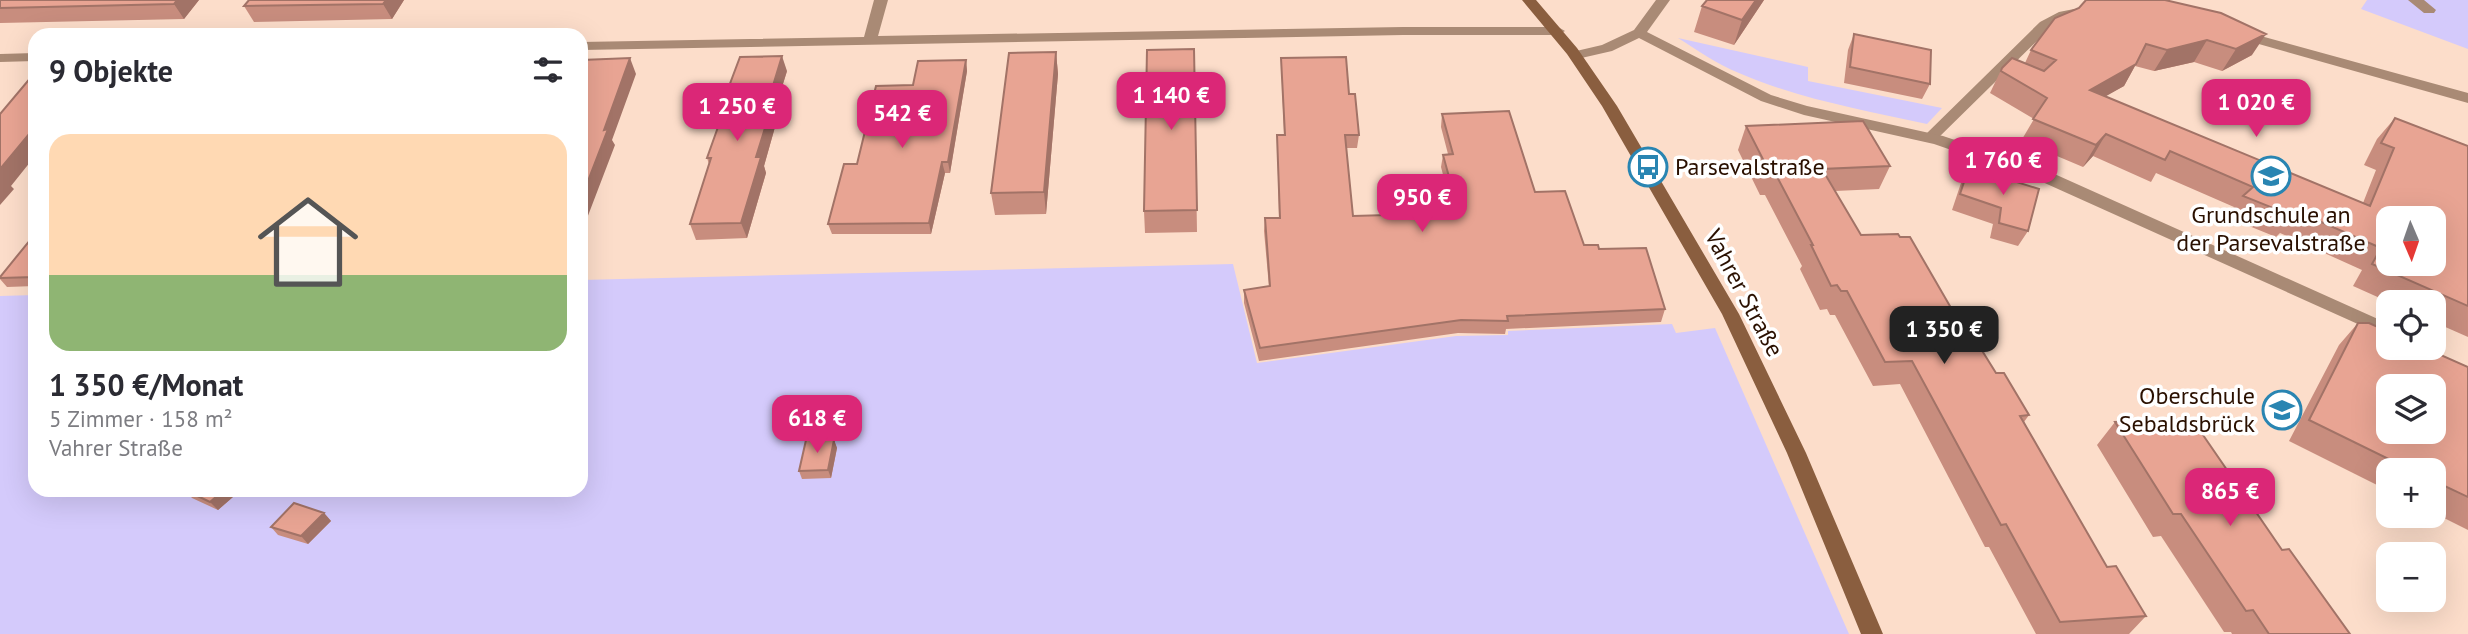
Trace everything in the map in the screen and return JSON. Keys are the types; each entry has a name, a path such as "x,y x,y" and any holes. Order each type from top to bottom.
{"main road":[{"name":"Vahrer Straße","path":"1529,0 1577,55 1648,167 1745,343 1804,468 1872,634"}],"street":[{"path":"870,39 881,0"},
{"path":"1577,55 1607,48 1639,33 1663,0"},
{"path":"2415,0 2429,10"},
{"path":"1930,138 2045,25 2064,15 2086,12"},
{"path":"2218,30 2468,98"},
{"path":"588,46 870,39 1558,31"},
{"path":"1639,33 1766,98 1804,110 1930,138 2044,176 2376,326"},
{"path":"0,58 28,57"}],"shaded area":[{"path":"2367,0 2468,0 2468,49 2361,9"},
{"path":"1678,38 1808,67 1808,81 1942,108 1927,124 1808,97 1731,69"},
{"path":"1233,264 1257,363 1456,336 1508,335 1508,331 1672,324 1676,333 1715,328 1849,634 0,634 0,296 28,295 28,497 588,497 588,280"}],"building":[{"path":"0,0 177,0 174,4 0,8"},
{"path":"249,0 386,0 383,4 244,6"},
{"path":"1707,0 1756,0 1742,20 1702,6"},
{"path":"2086,0 2165,0 2221,13 2266,34 2236,49 2207,40 2167,50 2146,44 2136,64 2090,90 2370,206 2394,148 2381,143 2395,118 2468,146 2468,306 2446,296 2446,290 2431,290 2399,276 2446,276 2446,206 2376,206 2376,246 2296,211 2293,216 2243,196 2253,187 2170,151 2165,160 2106,134 2096,145 2033,119 2047,98 2001,71 2012,58 2044,71 2056,60 2031,50 2055,18 2079,8"},
{"path":"1854,34 1931,50 1930,84 1850,67"},
{"path":"1194,49 1197,210 1144,211 1147,50"},
{"path":"1056,52 1044,192 991,193 1009,53"},
{"path":"782,56 765,112 770,112 756,157 761,157 741,223 690,224 711,158 707,158 723,113 719,113 740,57"},
{"path":"1346,57 1349,94 1355,94 1359,135 1345,135 1353,216 1459,213 1443,155 1453,154 1442,114 1509,111 1535,192 1565,191 1584,245 1598,245 1599,249 1646,248 1665,309 1507,316 1508,321 1461,320 1260,348 1244,290 1270,286 1265,218 1280,218 1277,135 1285,135 1281,58"},
{"path":"630,58 604,130 608,129 588,181 588,60"},
{"path":"966,60 948,162 942,162 929,223 828,224 844,164 857,164 876,86 913,85 918,61"},
{"path":"28,81 28,135 0,169 0,114"},
{"path":"1863,121 1890,166 1822,169 1861,235 1898,234 1900,237 1910,237 1958,320 1963,320 1996,373 2004,373 2029,415 2020,416 2107,567 2116,566 2146,616 2060,622 2006,524 2001,525 1912,361 1885,362 1847,291 1841,291 1837,285 1831,286 1774,171 1769,171 1746,126"},
{"path":"1969,167 2039,189 2028,231 1999,223 2001,208 1960,194"},
{"path":"28,243 28,277 0,277"},
{"path":"2358,323 2376,326 2376,360 2446,360 2446,357 2468,367 2468,497 2446,487 2446,458 2386,458 2309,420"},
{"path":"2192,419 2282,550 2289,549 2350,634 2269,634 2253,610 2246,611 2181,514 2173,514 2115,422"},
{"path":"806,440 834,440 828,470 799,471"},
{"path":"200,497 216,497 210,502"},
{"path":"294,503 324,513 301,536 271,527"}],"place":[{"name":"Parsevalstraße","path":"1648,167"},
{"name":"Grundschule an der Parsevalstraße","path":"2271,176"},
{"name":"Oberschule Sebaldsbrück","path":"2282,410"}]}
